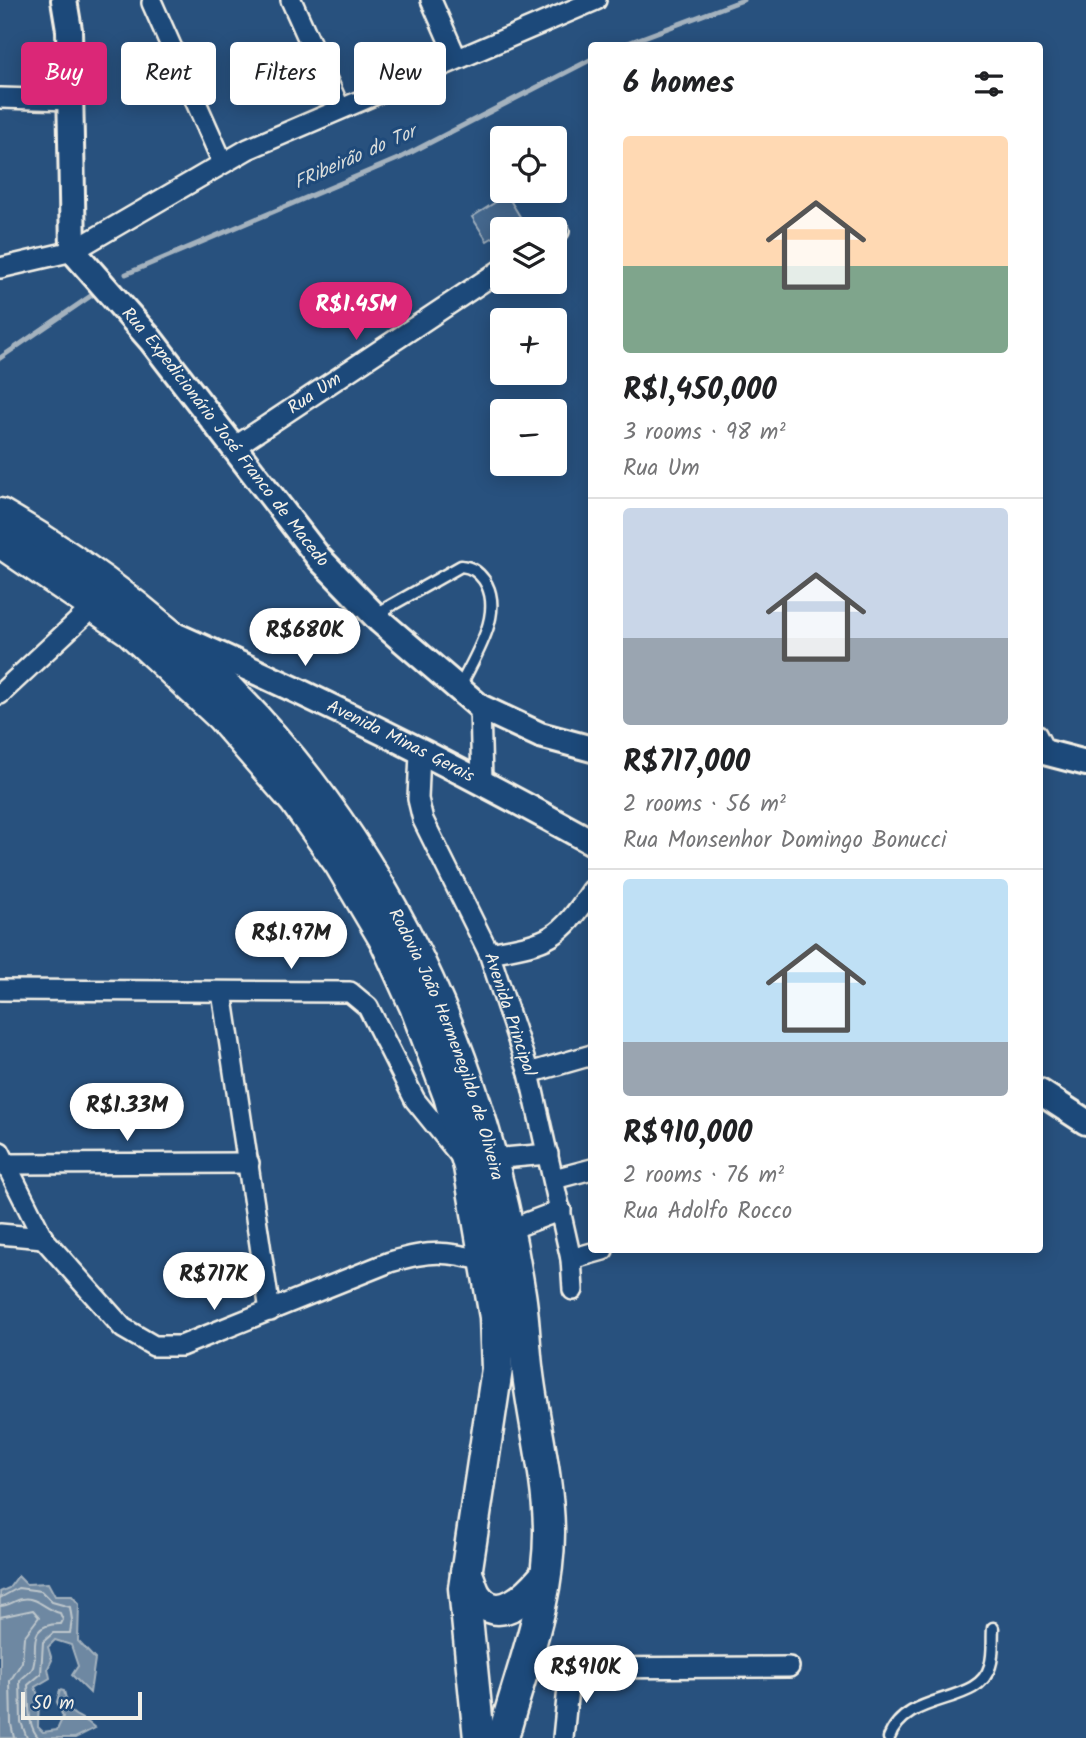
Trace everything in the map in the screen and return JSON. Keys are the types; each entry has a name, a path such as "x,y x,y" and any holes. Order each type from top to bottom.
{"main road":[{"name":"Rodovia João Hermenegildo de Oliveira","path":"0,514 90,570 168,632 227,688 282,748 333,813 372,870 403,925 439,1002 466,1075 480,1163 486,1261 495,1317 497,1369 464,1588 479,1738"},
{"name":"Rodovia João Hermenegildo de Oliveira","path":"0,542 138,638 221,716 295,801 340,864 385,940 415,1006 449,1096 508,1230 542,1454 549,1531 539,1620 503,1738"},
{"path":"466,1572 477,1597 489,1607 513,1607 528,1596 544,1577"}],"street":[{"path":"64,0 69,42"},
{"path":"291,0 339,107"},
{"path":"431,0 456,57"},
{"path":"0,268 74,251 222,161 575,4 596,0"},
{"path":"152,3 222,161"},
{"path":"0,98 21,99"},
{"path":"71,105 74,251"},
{"name":"Rua Expedicionário José Franco de Macedo","path":"74,251 151,340 319,558 374,615 480,707 540,735 588,749"},
{"name":"Rua Um","path":"233,448 490,277"},
{"path":"0,694 94,606"},
{"name":"Avenida Minas Gerais","path":"168,632 307,693 419,752 482,780 588,840"},
{"path":"480,707 482,780"},
{"path":"1043,745 1086,763"},
{"name":"Avenida Principal","path":"419,752 418,799 423,820 489,953 529,1073 571,1259 573,1290"},
{"path":"489,953 548,940 566,926 588,896"},
{"path":"0,990 337,990 359,998 368,1007 415,1100 480,1163 548,1154"},
{"path":"222,992 270,1311"},
{"path":"529,1073 588,1056"},
{"path":"1043,1094 1086,1122"},
{"path":"249,1163 3,1158 43,1238 123,1328 154,1346 181,1346 390,1262 419,1254 446,1251 486,1261"},
{"path":"554,1179 588,1170"},
{"path":"508,1230 561,1210"},
{"path":"0,1234 43,1238"},
{"path":"571,1259 592,1253"},
{"path":"563,1738 570,1668 789,1667"}],"lane":[{"path":"374,615 461,566 470,567 480,575 491,591 492,614 458,690"},
{"path":"889,1738 897,1721 914,1708 975,1686 990,1667 993,1628"}],"shaded area":[{"path":"494,203 512,203 520,217 490,217 490,239 487,241 472,217"}],"water":[{"path":"18,1576 26,1584 48,1583 55,1596 72,1596 79,1604 78,1641 95,1659 90,1693 72,1675 78,1666 71,1645 55,1640 48,1647 52,1660 48,1668 50,1678 35,1687 39,1698 38,1727 43,1732 57,1730 63,1717 57,1702 60,1690 64,1691 72,1712 95,1728 75,1738 0,1738 0,1592 9,1588"}],"waterway":[{"name":"FRibeirão do Tor","path":"631,42 743,0"},
{"name":"FRibeirão do Tor","path":"126,274 400,158 588,61"},
{"name":"FRibeirão do Tor","path":"0,358 98,291"}]}
